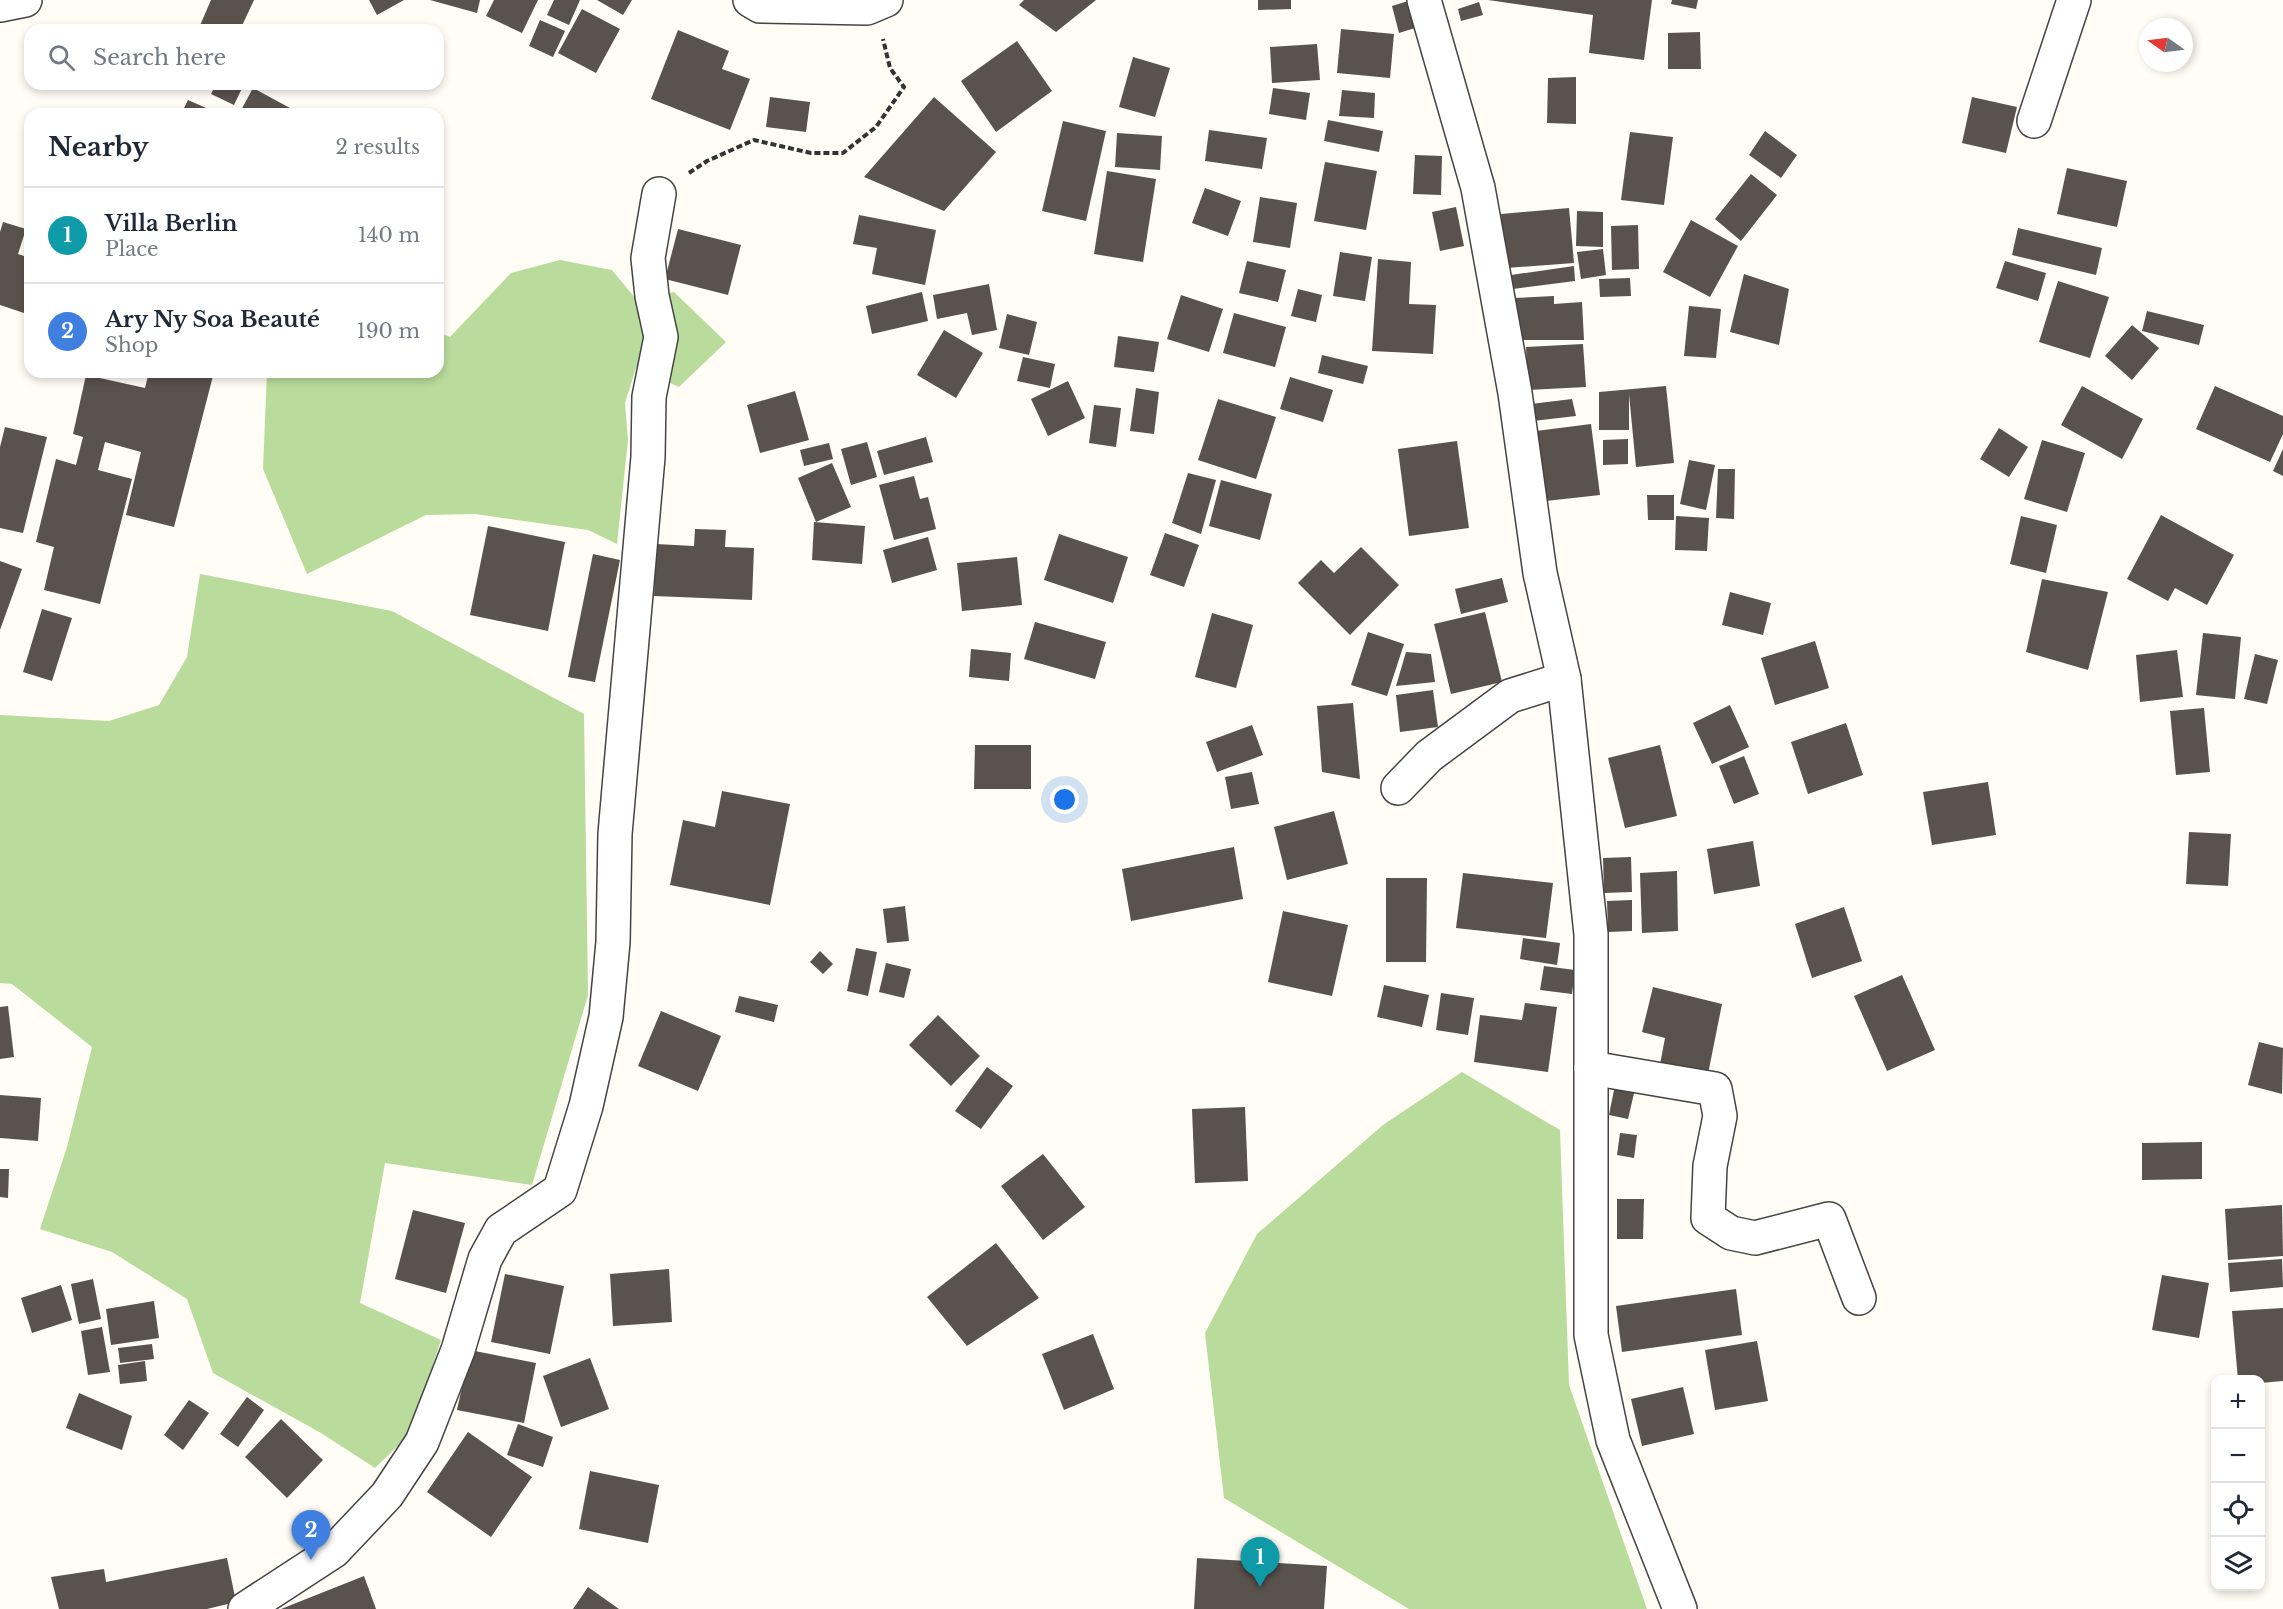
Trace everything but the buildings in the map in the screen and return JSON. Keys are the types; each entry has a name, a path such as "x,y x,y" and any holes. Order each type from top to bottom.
{"street":[{"path":"0,5 25,0"},
{"path":"750,0 760,6 877,4"},
{"path":"1424,0 1478,188 1515,393 1540,573 1564,679 1591,933 1591,1335 1613,1440 1680,1609"},
{"path":"2034,121 2074,0"},
{"path":"246,1609 334,1551 387,1495 422,1442 458,1350 485,1259 501,1230 560,1190 586,1106 606,1017 613,942 615,834 648,457 649,397 661,337 652,296 648,258 658,194"},
{"path":"1398,788 1409,774 1437,750 1510,696 1564,679"},
{"path":"1591,1068 1715,1089 1720,1116 1710,1166 1708,1218 1731,1233 1755,1238 1829,1219 1859,1298"}],"path":[{"path":"658,194 707,161 754,140 811,153 843,153 876,127 904,87 890,68 877,4"}],"green space":[{"path":"560,260 612,270 636,299 674,292 726,342 679,387 636,368 625,403 628,440 617,544 588,530 475,514 426,515 307,574 263,469 267,378 444,378 444,334 450,337 511,273"},
{"path":"200,574 392,611 584,714 588,995 532,1185 385,1163 360,1303 441,1340 411,1433 375,1468 321,1433 213,1373 187,1299 112,1252 40,1229 67,1147 92,1047 12,984 0,983 0,715 109,721 159,705 187,657"},
{"path":"1462,1072 1560,1130 1569,1385 1647,1609 1409,1609 1224,1498 1205,1333 1257,1234 1383,1125"}],"place":[{"name":"Ary Ny Soa Beauté","path":"311,1560"},
{"name":"Villa Berlin","path":"1260,1587"}]}
